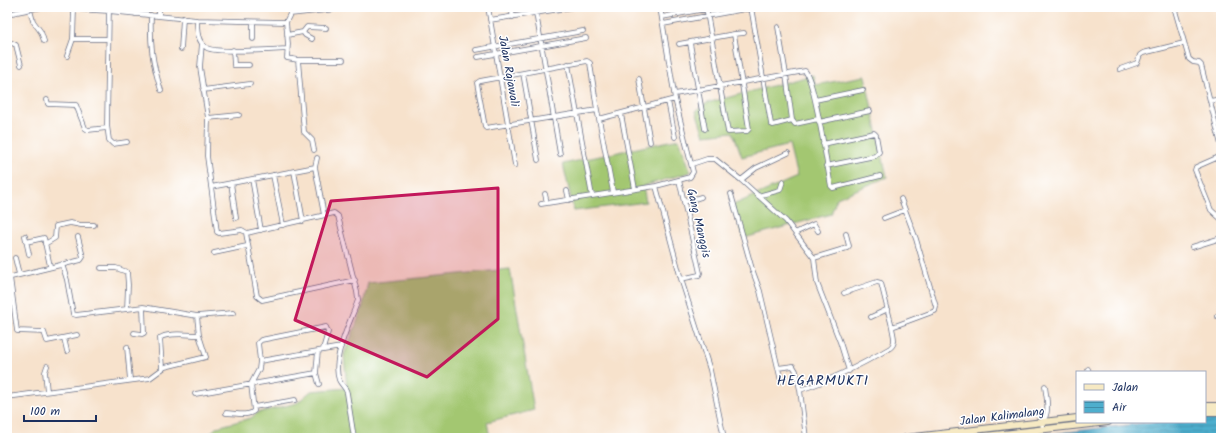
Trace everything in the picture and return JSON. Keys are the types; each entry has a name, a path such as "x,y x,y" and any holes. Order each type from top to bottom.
{"main road":[{"path":"1206,406 1221,406"},
{"path":"1206,412 1221,412"},
{"name":"Jalan Kalimalang","path":"906,438 1076,418"},
{"name":"Jalan Kalimalang","path":"967,438 1099,423"}],"street":[{"path":"7,14 42,7 82,8 109,9 135,14 197,20 286,22"},
{"path":"134,7 135,14"},
{"path":"159,7 159,16"},
{"path":"290,7 290,14 286,22 288,44 287,58 298,60 343,60"},
{"name":"Jalan Rajawali","path":"488,7 515,164"},
{"path":"511,7 513,16"},
{"path":"535,7 560,154"},
{"path":"490,20 558,8 573,7"},
{"path":"541,204 656,186 690,177 693,174 692,164 675,97 660,7"},
{"path":"662,17 716,7"},
{"path":"663,24 753,7 772,124 792,120"},
{"path":"1174,7 1189,59 1201,65 1221,145"},
{"path":"290,14 346,8"},
{"path":"706,8 721,86 727,132 747,131 750,129 734,34"},
{"path":"67,56 73,39 74,9"},
{"path":"109,9 107,128 109,140 112,144 127,142"},
{"path":"30,10 33,21 41,32 44,41"},
{"path":"151,15 150,37 153,63 161,90"},
{"path":"181,49 183,18"},
{"path":"197,20 198,36 202,43 209,48 234,50 287,49"},
{"path":"252,22 253,39"},
{"path":"287,35 304,32 307,27 326,28"},
{"path":"778,27 792,120 795,124 870,111"},
{"path":"476,50 583,31"},
{"path":"304,32 305,36 312,38"},
{"path":"679,44 744,32"},
{"path":"478,57 586,38"},
{"path":"73,39 108,39"},
{"path":"7,44 12,43 16,45 21,65"},
{"path":"202,43 200,67 208,118 207,156 217,232 242,230 246,233 334,213 338,216 355,280 358,300 341,347 337,365 339,380 346,388 348,393 354,438"},
{"path":"690,43 706,129"},
{"path":"1120,69 1137,63 1140,56 1143,54 1184,43"},
{"path":"234,50 234,65 249,65"},
{"path":"298,60 304,132 312,140 314,150"},
{"path":"597,110 489,128 485,127 477,83 480,81 586,60 590,62 597,110 613,192"},
{"path":"568,64 592,196"},
{"path":"599,119 621,114 644,106 668,101 675,97 699,90 786,74 806,72 815,100 826,166 831,186 833,187 880,176"},
{"path":"523,73 538,160"},
{"path":"639,79 650,142"},
{"path":"203,90 250,84"},
{"path":"815,100 863,90"},
{"path":"1210,101 1221,99"},
{"path":"46,100 48,104 76,105 85,128 88,130 107,128"},
{"path":"668,101 675,137"},
{"path":"621,114 635,189"},
{"path":"208,118 239,115"},
{"path":"822,144 874,133 876,135 880,152 875,156 826,166"},
{"path":"741,180 756,168 788,153"},
{"path":"1221,156 1195,168 1211,210 1221,219"},
{"path":"317,158 315,167 324,215"},
{"path":"692,164 707,159 715,159 741,180 786,221 814,258 817,283 840,342 849,371"},
{"path":"211,187 315,167"},
{"path":"294,171 303,221"},
{"path":"273,175 283,225"},
{"path":"252,179 261,230"},
{"name":"Gang Manggis","path":"679,180 700,273 699,275 681,279"},
{"path":"758,196 780,190 783,181"},
{"path":"231,183 236,218"},
{"path":"656,186 681,279 710,370 724,438"},
{"path":"567,190 569,200"},
{"path":"545,194 547,203"},
{"path":"731,194 752,269 760,291 781,381"},
{"path":"684,202 701,197"},
{"path":"892,327 934,312 936,308 916,239 901,199"},
{"path":"884,218 906,210"},
{"path":"46,244 55,238 56,226 70,223 94,225"},
{"path":"795,233 814,224 818,231"},
{"path":"246,233 257,296 259,299 262,300 355,280"},
{"path":"814,258 848,248 846,234"},
{"path":"25,236 29,254"},
{"path":"77,335 48,341 44,332 17,331 9,277 82,259 78,237"},
{"path":"26,242 43,238 46,244 50,266"},
{"path":"1192,247 1221,238"},
{"path":"214,253 248,246"},
{"path":"15,258 19,274"},
{"path":"62,264 67,280 73,314 76,315 143,308 197,316 233,313"},
{"path":"101,268 116,268 127,272 128,309"},
{"path":"800,390 819,384 849,371 893,346 894,342 892,327 882,284 879,282 844,293"},
{"path":"134,333 142,334 144,332 143,308"},
{"path":"870,317 888,309"},
{"path":"7,397 150,378 162,368 206,357 199,335 197,316"},
{"path":"226,412 250,414 254,411 251,384 259,369 260,361 258,343 261,340 326,327 328,332 323,349"},
{"path":"162,368 161,337 179,334 199,335"},
{"path":"64,338 67,351"},
{"path":"127,347 130,380"},
{"path":"260,361 341,347"},
{"path":"318,351 316,373 319,384"},
{"path":"47,366 45,372 47,391"},
{"path":"778,368 793,366 796,371 806,438"},
{"path":"195,394 316,373"},
{"path":"1043,430 1042,422 1045,419 1047,411 1045,386"},
{"path":"254,407 295,400"}],"highlighted area":[{"path":"498,188 498,319 427,377 295,320 331,201"}],"green space":[{"path":"813,75 815,85 865,76 887,177 837,198 831,214 744,238 733,205 797,177 789,145 742,157 733,132 704,135 696,111 707,103"},
{"path":"679,139 691,172 643,186 646,202 574,211 563,164"},
{"path":"510,269 534,410 487,422 490,438 205,438 217,427 251,418 257,413 297,403 311,391 347,388 344,355 362,309 368,283"}],"water":[{"path":"1221,417 1221,438 1015,438 1144,423 1206,423 1206,418"}],"district":[{"name":"HEGARMUKTI","path":"823,380"}]}
